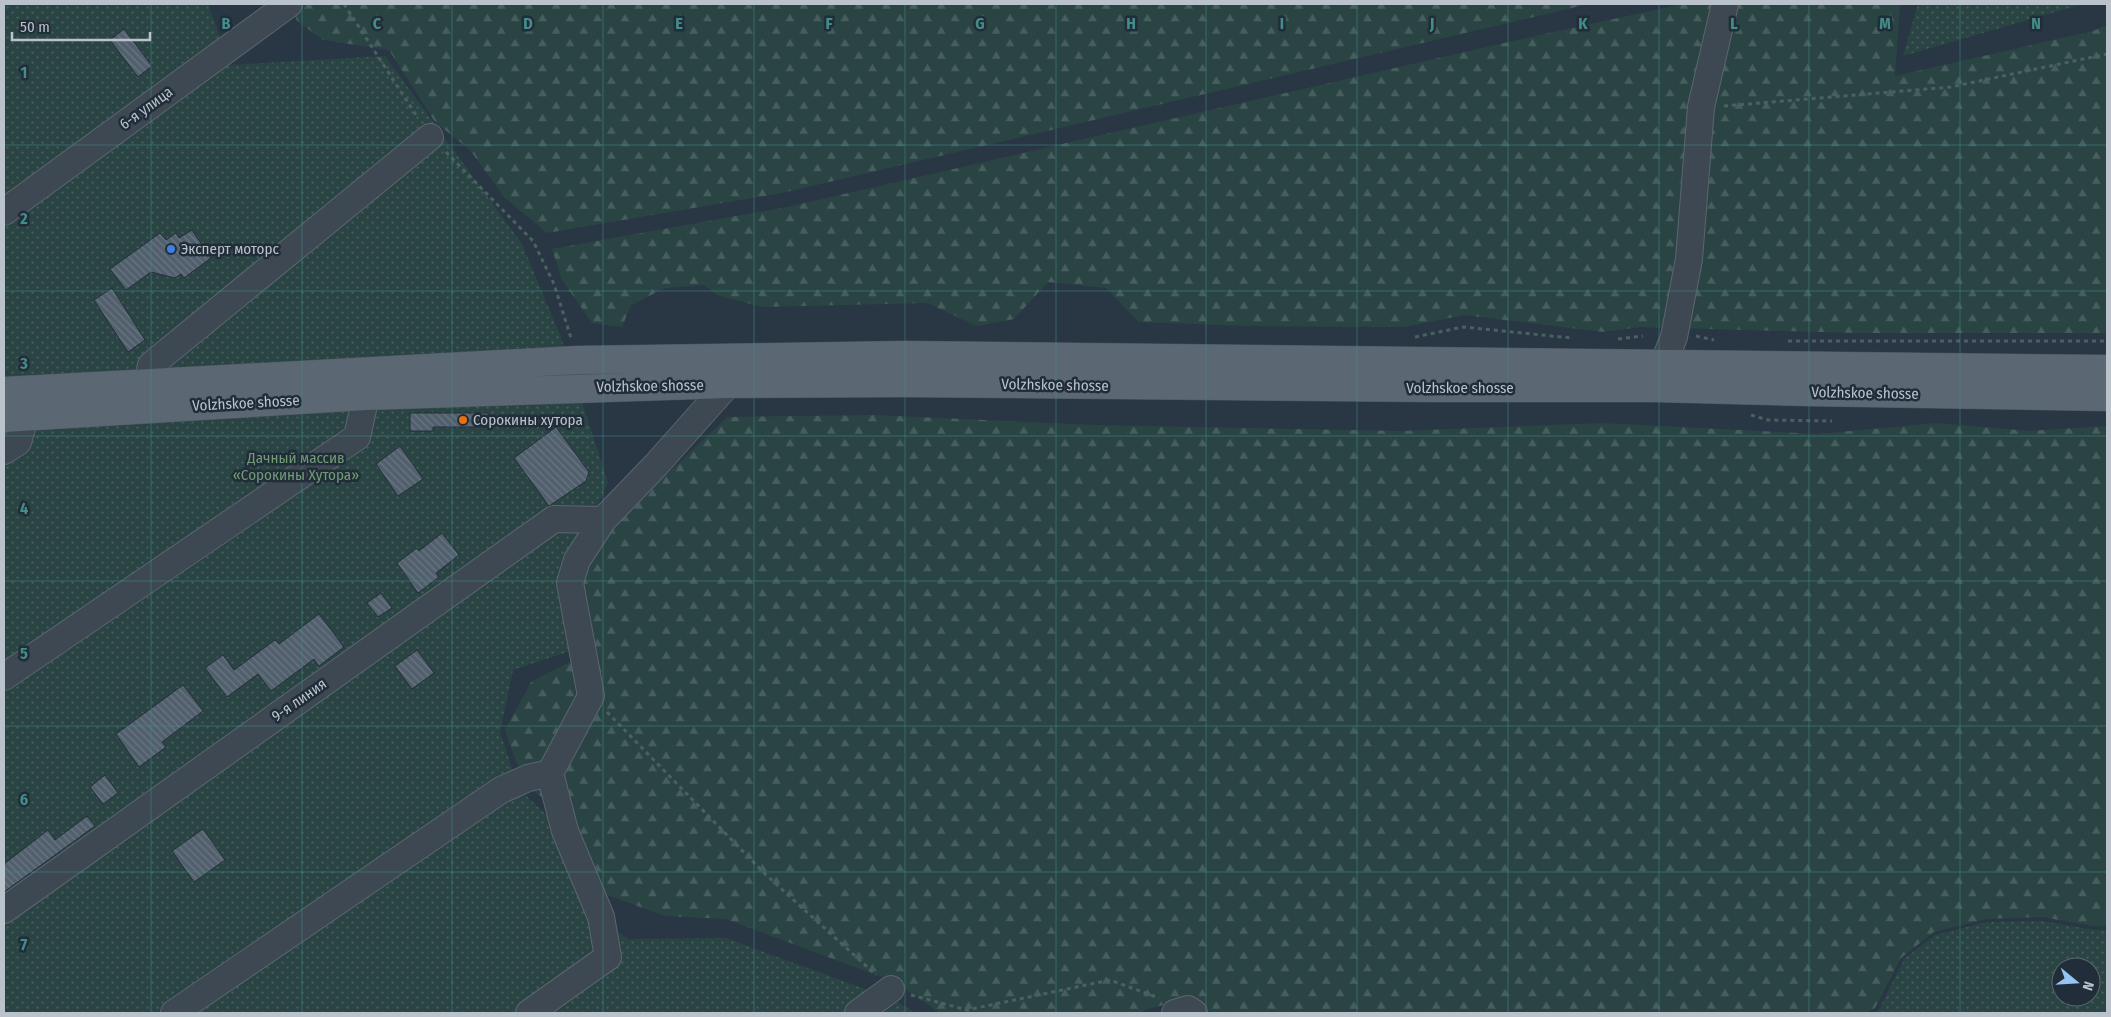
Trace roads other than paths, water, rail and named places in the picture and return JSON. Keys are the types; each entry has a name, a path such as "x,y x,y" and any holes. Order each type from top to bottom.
{"main road":[{"name":"Volzhskoe shosse","path":"4,392 577,360 905,355 1232,360 1598,362 1659,376 1806,392 2107,397"},
{"name":"Volzhskoe shosse","path":"14,418 366,396 728,384 905,383 1433,388 1659,376 2107,369"}],"lane":[{"name":"6-я улица","path":"4,212 289,4"},
{"path":"1659,376 1674,337 1689,259 1700,107 1725,4"},
{"path":"147,384 152,365 430,137"},
{"path":"529,1013 608,957 601,917 565,831 550,773 591,696 570,582 577,560 603,520 656,465 728,384"},
{"path":"4,677 357,437 366,396"},
{"path":"4,451 18,442 14,418"},
{"name":"9-я линия","path":"4,910 554,519 603,520"},
{"path":"174,1013 501,790 528,778 550,773"},
{"path":"858,1013 891,989"}],"place":[{"name":"Эксперт моторс","path":"171,249"},
{"name":"Сорокины хутора","path":"463,420"}],"park label":[{"name":"Дачный массив «Сорокины Хутора»","path":"296,466"}]}
